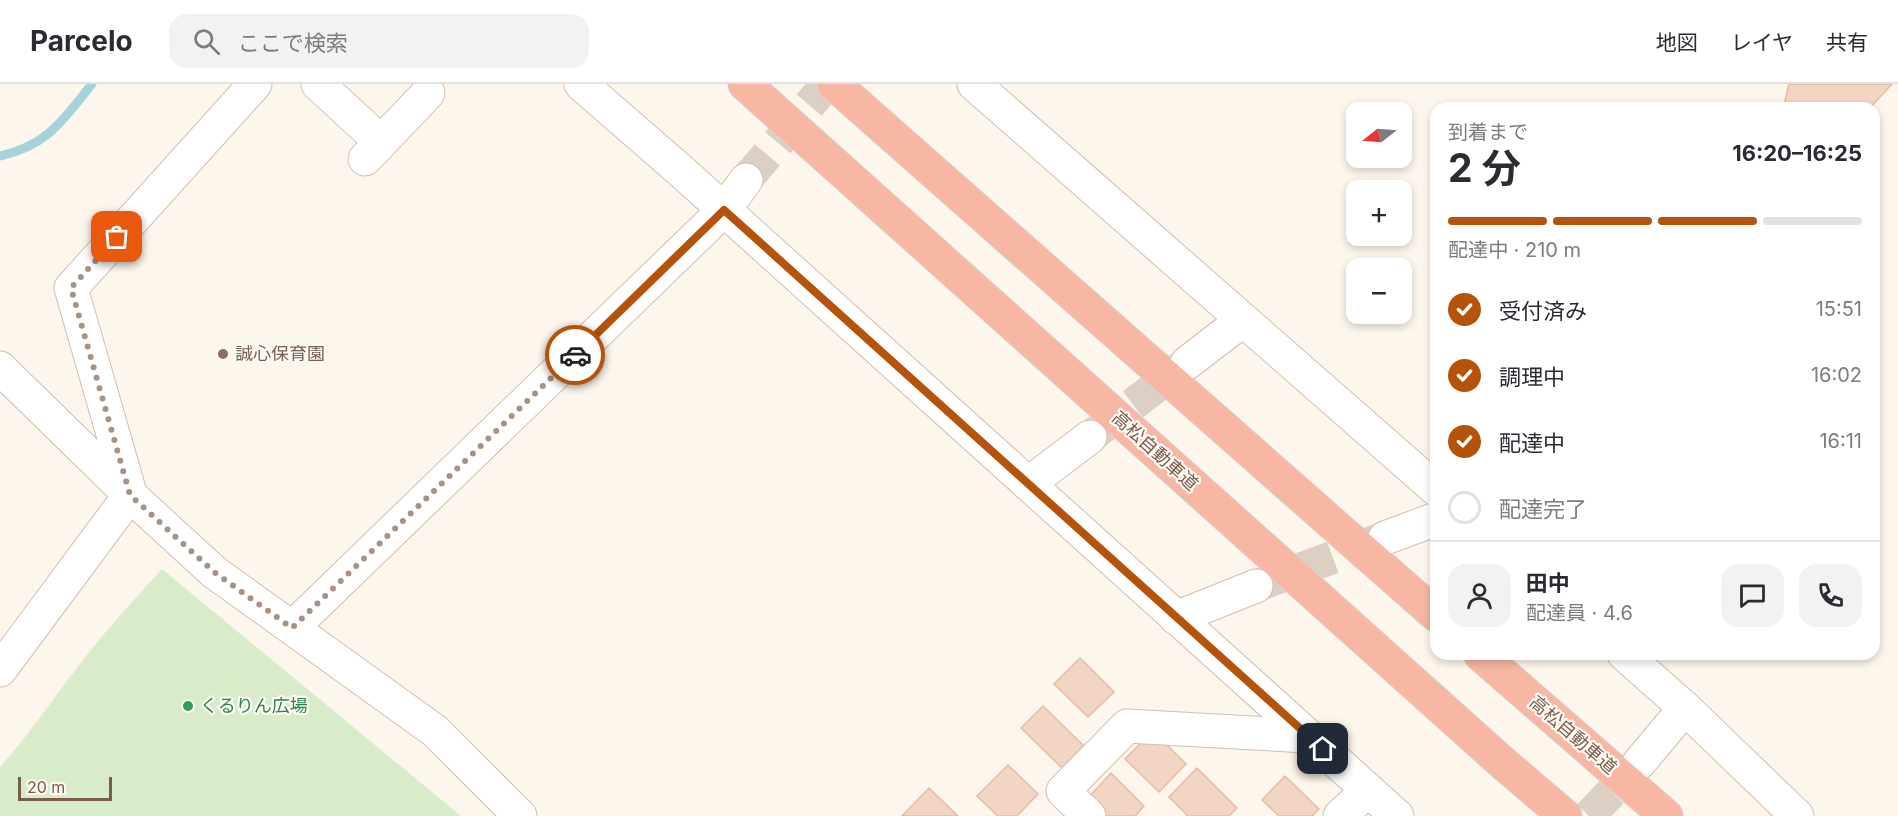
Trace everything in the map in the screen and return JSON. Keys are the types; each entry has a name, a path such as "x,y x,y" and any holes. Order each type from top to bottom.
{"highway":[{"name":"高松自動車道","path":"745,84 1504,764 1565,816"},
{"path":"834,84 1430,610"},
{"name":"高松自動車道","path":"1487,660 1666,816"}],"street":[{"path":"130,495 71,288 255,84"},
{"path":"318,84 373,151 428,93"},
{"path":"581,84 1397,816"},
{"path":"974,84 1430,484"},
{"path":"292,628 724,210 746,180"},
{"path":"1187,363 1243,320"},
{"path":"0,368 130,495 214,572 435,731 520,816"},
{"path":"1028,484 1090,437"},
{"path":"0,670 130,495"},
{"path":"1385,538 1430,521"},
{"path":"1176,618 1256,586"},
{"path":"1631,660 1685,708 1797,816"},
{"path":"1639,763 1685,708"},
{"path":"1089,816 1064,791 1127,726 1307,736"},
{"path":"1340,816 1368,790"}],"green space":[{"name":"くるりん広場","path":"162,569 461,816 0,816 0,767 97,642"}],"building":[{"path":"1789,84 1892,84 1876,102 1785,102"},
{"path":"1080,658 1114,692 1088,717 1054,684"},
{"path":"1043,706 1084,746 1062,768 1021,728"},
{"path":"1153,731 1186,764 1159,792 1125,759"},
{"path":"1008,765 1038,794 1017,816 998,816 977,796"},
{"path":"1197,768 1237,808 1229,816 1188,816 1169,797"},
{"path":"1111,773 1144,806 1135,816 1104,816 1087,799"},
{"path":"1285,776 1319,809 1312,816 1279,816 1262,800"},
{"path":"929,788 958,816 902,816"}],"waterway":[{"path":"0,156 17,151 43,138 63,120 92,84"}],"tunnel":[{"path":"746,180 827,84"},
{"path":"1094,434 1187,363"},
{"path":"1256,586 1384,538"},
{"path":"1589,816 1639,763"}],"way so far":[{"path":"117,237 71,288 130,495 214,572 292,628 575,355"}],"place":[{"name":"誠心保育園","path":"223,354"},
{"name":"くるりん広場","path":"188,706"}],"route":[{"path":"575,355 724,210 1323,749"}]}
